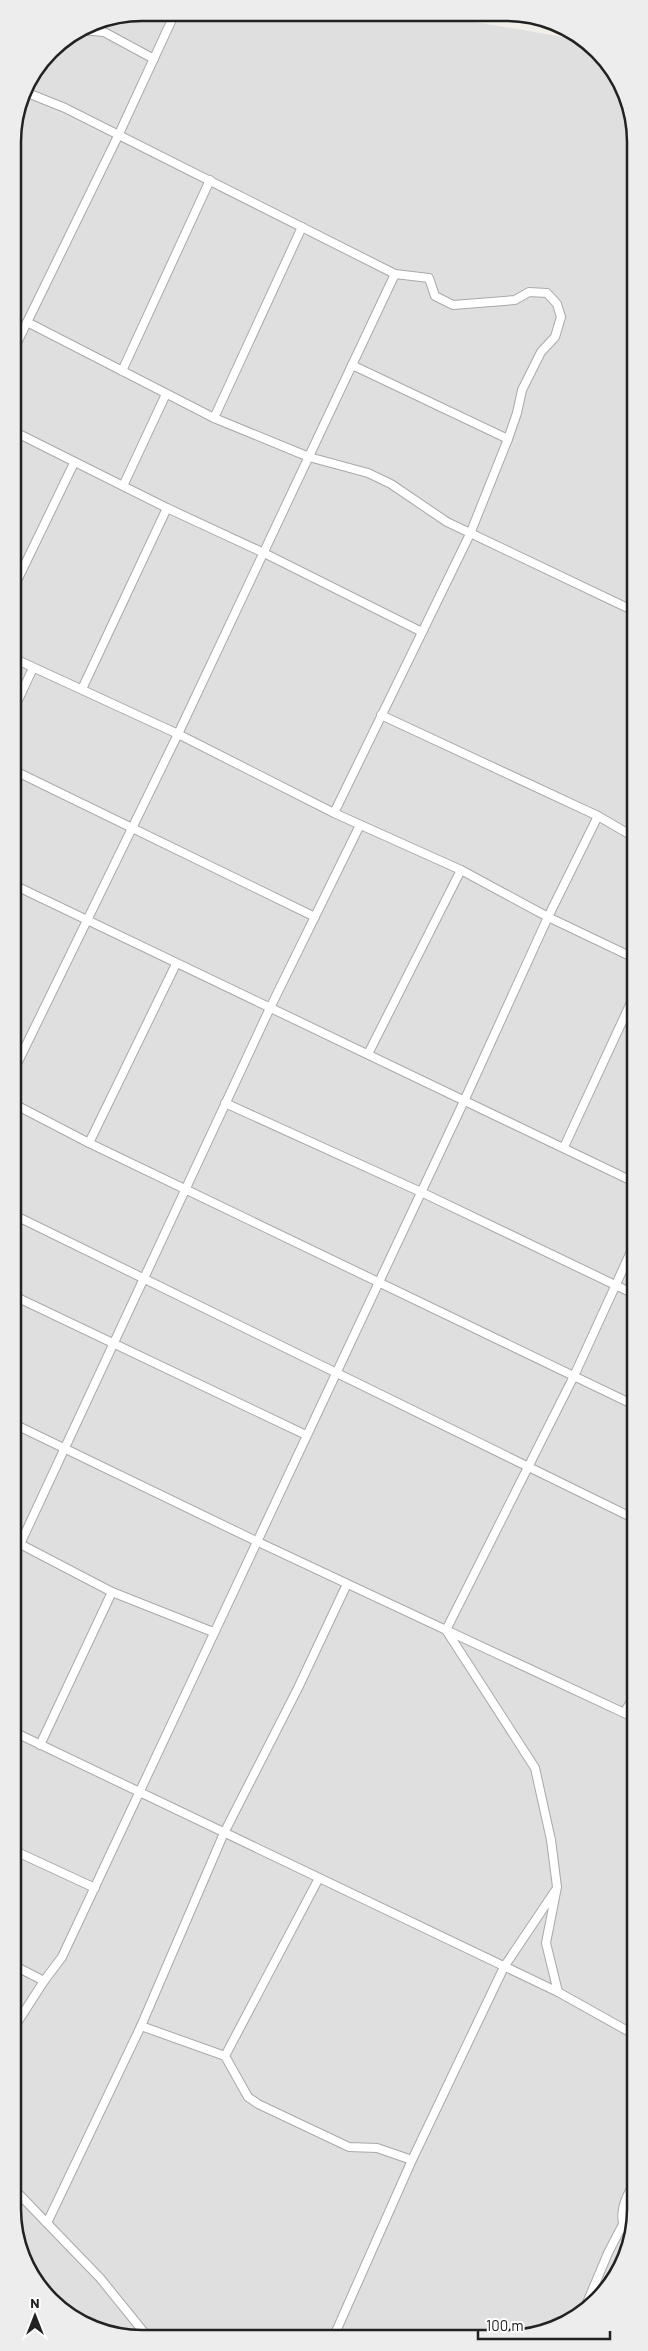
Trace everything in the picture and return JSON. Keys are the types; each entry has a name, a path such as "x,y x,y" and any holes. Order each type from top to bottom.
{"street":[{"path":"22,333 118,136 171,22"},
{"path":"95,31 104,32 154,59"},
{"path":"31,94 65,108 395,274 429,278 435,296 453,305 515,300 529,292 547,293 557,304 561,317 556,337 541,352 522,390 517,413 508,438 470,534 334,813"},
{"path":"122,371 210,180"},
{"path":"214,418 302,227"},
{"path":"22,1054 178,734 395,274"},
{"path":"27,322 214,418 309,457 368,473 391,484 447,522 470,534 627,608"},
{"path":"352,365 508,438"},
{"path":"123,486 166,394"},
{"path":"22,436 74,463 264,553 422,632"},
{"path":"22,571 74,463"},
{"path":"82,689 167,508"},
{"path":"22,662 178,734 334,813 461,870 548,917 627,954"},
{"path":"22,692 33,668"},
{"path":"381,715 598,816 627,833"},
{"path":"22,774 315,917"},
{"path":"21,2017 62,1957 213,1632 465,1100 548,917 598,816"},
{"path":"21,1541 225,1103 360,825"},
{"path":"368,1054 461,870"},
{"path":"22,889 627,1178"},
{"path":"89,1143 176,964"},
{"path":"564,1147 627,1012"},
{"path":"225,1103 421,1192 626,1290"},
{"path":"22,1108 89,1143 626,1401"},
{"path":"21,1219 626,1515"},
{"path":"446,1630 574,1376 626,1261"},
{"path":"21,1300 112,1345 306,1435"},
{"path":"21,1428 256,1541 624,1713 626,1709"},
{"path":"21,1545 112,1592 213,1632"},
{"path":"47,2223 141,2026 224,1833 298,1688 347,1584"},
{"path":"40,1745 112,1592"},
{"path":"446,1630 535,1768 551,1840 557,1887 546,1943 558,1992"},
{"path":"21,1736 558,1992 626,2030"},
{"path":"21,1853 95,1888"},
{"path":"225,2056 319,1878"},
{"path":"337,2330 412,2160 504,1967 557,1887"},
{"path":"21,1969 44,1981"},
{"path":"141,2026 225,2056 248,2097 258,2104 349,2147 377,2148 412,2160"},
{"path":"591,2294 622,2226 626,2195"},
{"path":"21,2196 100,2278 142,2330"}],"shaded area":[{"path":"470,21 565,37 579,46 602,69 614,89 624,119 627,142 626,2217 618,2255 611,2269 597,2288 566,2314 552,2321 521,2329 127,2329 103,2323 89,2317 63,2300 60,2297 60,2291 54,2291 37,2269 28,2248 24,2232 21,2209 22,127 30,96 37,82 63,51 82,37 103,28 134,22"}]}
